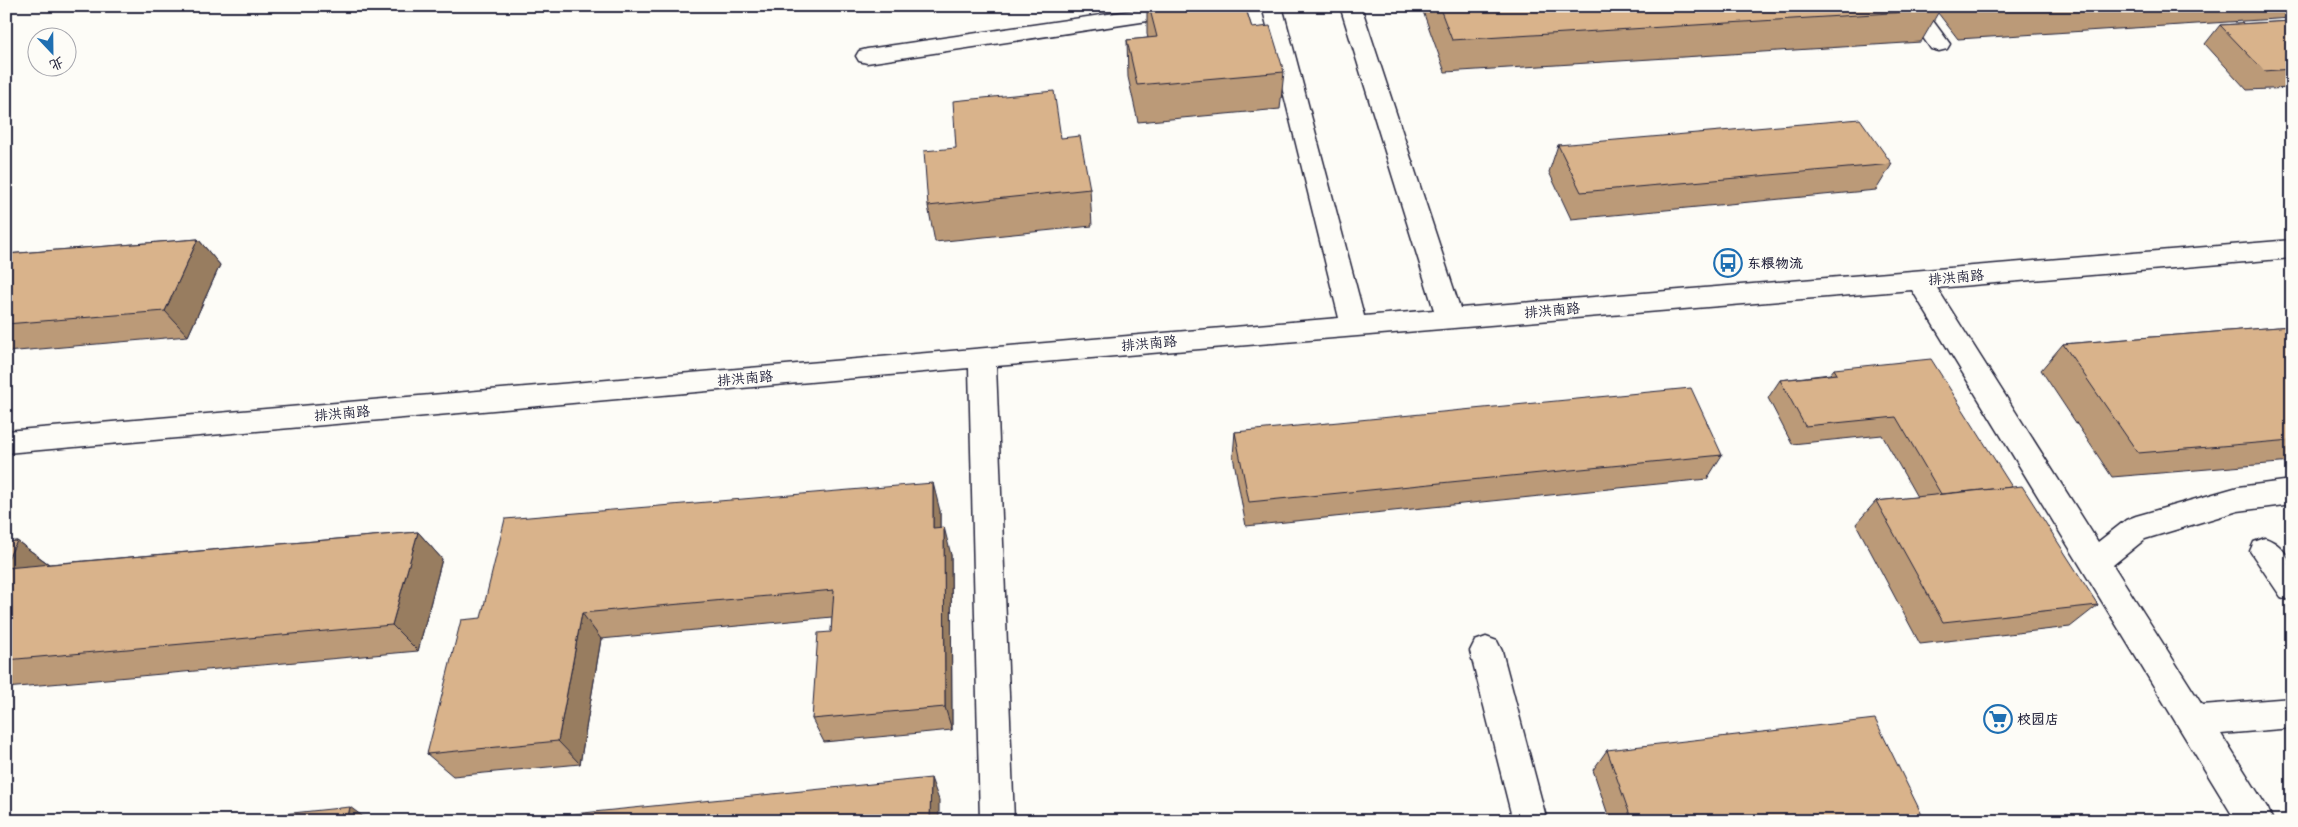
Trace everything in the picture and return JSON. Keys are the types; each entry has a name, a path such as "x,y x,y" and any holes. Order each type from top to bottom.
{"street":[{"path":"868,56 1208,6"},
{"path":"1272,6 1354,326"},
{"path":"1350,6 1450,318"},
{"path":"1911,6 1940,44"},
{"name":"排洪南路","path":"6,442 982,357 2292,249"},
{"path":"1919,280 2256,821"},
{"path":"982,357 998,821"},
{"path":"2095,562 2136,529 2238,499 2292,492"},
{"path":"2265,551 2292,588"},
{"path":"1486,651 1530,821"},
{"path":"2194,722 2292,713"}],"building":[{"path":"1149,6 1245,6 1252,28 1270,26 1284,72 1137,85 1127,40 1157,37"},
{"path":"1439,6 1936,6 1939,10 1452,40"},
{"path":"2292,21 2292,69 2264,71 2220,25"},
{"path":"1054,91 1061,138 1080,136 1090,189 928,206 924,151 956,148 953,101"},
{"path":"1860,119 1892,164 1581,192 1558,145"},
{"path":"198,239 165,311 6,324 6,254"},
{"path":"2291,326 2292,440 2138,453 2063,344"},
{"path":"1931,359 2012,487 1941,494 1896,417 1805,426 1780,380 1837,374 1834,369"},
{"path":"1691,388 1722,455 1249,502 1235,432"},
{"path":"933,483 933,528 944,527 945,707 812,719 818,633 831,632 834,590 582,613 558,741 427,754 461,620 481,618 505,519"},
{"path":"2022,486 2098,605 1943,622 1876,501"},
{"path":"418,532 392,625 6,660 6,568"},
{"path":"17,541 6,562 6,542"},
{"path":"1875,719 1925,821 1632,821 1607,750"},
{"path":"931,778 930,821 504,821"},
{"path":"350,807 347,821 216,821"},
{"path":"1434,814 1436,821 1375,821"}],"place":[{"name":"东粮物流","path":"1728,263"},
{"name":"校园店","path":"1998,719"}]}
